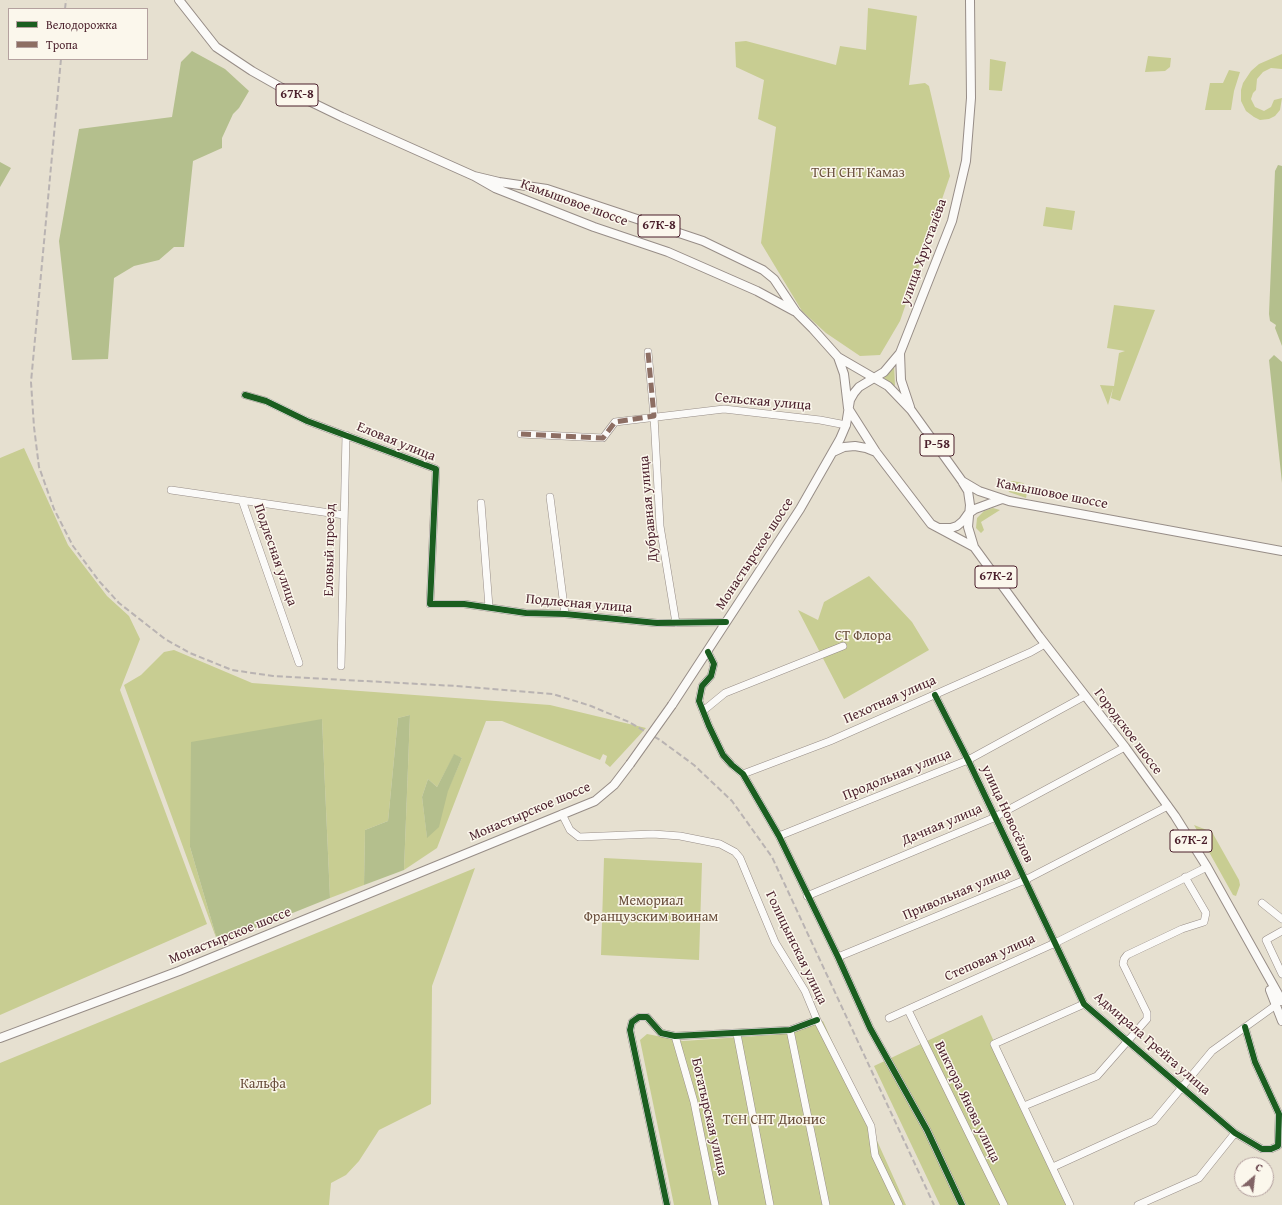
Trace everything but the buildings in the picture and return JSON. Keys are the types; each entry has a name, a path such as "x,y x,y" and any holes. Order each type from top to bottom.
{"main road":[{"name":"Камышовое шоссе","path":"179,0 216,47 252,71 342,117 474,176 495,188 668,252 758,291 796,312"},
{"name":"улица Хрусталёва","path":"874,379 884,372 900,353 952,221 968,145 971,98 970,0"},
{"name":"Камышовое шоссе","path":"474,176 499,182 547,189 703,241 763,270 774,279 796,312 814,329 838,357 888,386 910,410 962,481 979,491 1003,499 1282,551"},
{"path":"900,353 901,380 910,410"},
{"name":"67К-8","path":"838,357 845,379 848,408"},
{"name":"Монастырское шоссе","path":"0,1038 179,971 595,800 614,785 708,652 800,509 833,452 846,425 848,408 854,393 866,382 874,379"},
{"path":"848,408 876,452 931,524 974,547"},
{"path":"833,452 844,447 855,446 876,452"},
{"name":"Городское шоссе","path":"962,481 968,491 970,505 968,527 974,547 1045,644 1125,747 1168,806 1207,867 1262,966 1279,1003"},
{"path":"935,527 951,528 957,526 968,514 988,504 1003,499"},
{"name":"67К-2","path":"1279,1003 1282,1021"}],"street":[{"name":"Дубравная улица","path":"648,352 654,416 660,526 676,623"},
{"name":"Еловая улица","path":"245,395 266,401 308,421 436,469 430,604"},
{"name":"Сельская улица","path":"521,434 603,438 615,422 654,416 724,409 820,420 846,425"},
{"name":"Еловый проезд","path":"341,666 346,435"},
{"name":"Подлесная улица","path":"171,490 344,515"},
{"path":"550,496 565,614"},
{"name":"Подлесная улица","path":"242,500 299,663"},
{"path":"482,504 488,607"},
{"name":"Подлесная улица","path":"430,604 464,604 526,613 565,614 657,623 726,622"},
{"name":"Пехотная улица","path":"743,774 830,741 1031,652 1045,644"},
{"path":"703,711 725,693 843,646"},
{"path":"708,652 714,664 711,676 702,686 699,701 703,711 723,754 732,765 743,774 779,836 838,957 870,1028 927,1130 962,1205"},
{"name":"улица Новосёлов","path":"935,695 968,760 1055,944"},
{"name":"Продольная улица","path":"779,836 968,760 1085,696"},
{"name":"Дачная улица","path":"807,896 995,817 1125,747"},
{"name":"Привольная улица","path":"838,957 1025,880 1168,806"},
{"name":"Голицынская улица","path":"562,814 570,830 579,836 652,834 680,836 720,844 735,852 740,858 775,942 805,991 817,1020 871,1126 875,1156 898,1204"},
{"name":"Степовая улица","path":"890,1018 1055,944 1207,867"},
{"path":"1024,1106 1097,1076 1147,1019 1148,1015 1123,964 1124,959 1127,955 1175,932 1204,922 1206,913 1185,877"},
{"path":"1262,903 1282,919"},
{"path":"1282,931 1266,940 1282,974"},
{"name":"Адмирала Грейга улица","path":"1055,944 1084,1004 1128,1040 1235,1133 1262,1149 1271,1149 1278,1146 1279,1114 1255,1062 1245,1026"},
{"path":"1053,1167 1154,1121 1212,1051 1279,1003"},
{"path":"1070,1205 994,1044 1084,1004"},
{"name":"Виктора Янова улица","path":"908,1010 1004,1205"},
{"path":"667,1205 630,1026 635,1019 643,1016 647,1017 661,1033 675,1036 737,1034 790,1030 817,1020"},
{"path":"790,1030 826,1205"},
{"path":"737,1034 770,1205"},
{"name":"Богатырская улица","path":"675,1036 696,1109 715,1205"},
{"path":"1138,1205 1199,1178 1235,1133"}],"green space":[{"name":"ТСН СНТ Камаз","path":"868,8 917,16 909,85 925,83 929,86 950,176 900,321 880,355 860,356 826,333 802,311 761,243 776,127 758,119 764,80 736,67 735,42 746,41 836,65 840,46 866,50"},
{"path":"192,51 225,69 249,91 239,108 233,114 222,138 222,148 193,161 184,247 174,247 159,260 134,266 114,278 108,359 72,360 59,241 79,129 172,117 181,62"},
{"path":"1282,54 1282,69 1271,68 1263,72 1257,79 1256,90 1251,99 1255,107 1264,111 1271,107 1274,100 1282,98 1280,110 1275,116 1269,119 1260,120 1246,111 1241,101 1241,90 1243,83 1251,71 1259,64"},
{"path":"1148,56 1171,58 1170,67 1165,71 1145,72"},
{"path":"990,59 1006,62 1002,91 989,90"},
{"path":"1229,70 1240,72 1234,91 1231,110 1205,110 1210,83 1223,83"},
{"path":"0,162 11,168 0,187"},
{"path":"1278,165 1282,166 1282,346 1275,328 1276,325 1270,321 1269,314 1275,171"},
{"path":"1046,207 1075,211 1072,230 1043,226"},
{"path":"1114,305 1155,310 1120,401 1111,398 1113,388 1108,405 1100,385 1114,386 1119,353 1125,351 1107,348"},
{"path":"1274,355 1282,362 1282,483 1269,360"},
{"path":"894,364 895,386 884,378"},
{"path":"24,448 68,545 107,596 129,616 140,639 120,690 207,924 0,1015 0,458"},
{"path":"1013,481 1023,483 1028,488 1026,498 1009,492 1007,486 1008,482"},
{"path":"993,508 1000,510 981,522 984,530 981,533 976,528 977,518 984,511"},
{"name":"СТ Флора","path":"869,576 912,622 929,650 844,699 798,610 818,620 824,602"},
{"path":"174,650 252,683 550,705 646,728 610,767 605,763 607,756 603,754 600,760 502,721 486,721 437,848 404,870 410,715 398,718 388,821 365,830 364,885 330,898 322,719 190,847 218,943 124,685 141,675 164,652","holes":["454,755 462,758 427,837 422,797 428,779 437,787"]},
{"path":"410,715 404,870 364,885 365,830 388,821 398,718"},
{"path":"322,719 330,898 218,943 190,847 191,742"},
{"path":"454,754 462,758 448,791 439,827 427,838 422,797 428,779 437,787"},
{"path":"1194,825 1212,832 1239,880 1240,885 1236,896 1233,895"},
{"name":"Мемориал Французским воинам","path":"604,858 702,863 699,960 601,955"},
{"name":"Кальфа","path":"475,868 432,986 431,1104 379,1130 359,1161 346,1175 331,1183 329,1205 0,1205 0,1063"},
{"path":"982,1015 1071,1205 940,1205 874,1066"},
{"name":"ТСН СНТ Дионис","path":"823,1021 906,1205 674,1205 640,1040 647,1034 683,1041 772,1035 814,1025"}],"railway":[{"path":"65,8 66,0"},
{"path":"61,60 31,382 34,427 39,467 54,509 73,546 99,581 119,603 165,639 190,653 232,670 273,676 456,686 553,694 591,706 629,722 660,740 694,765 732,801 772,857 934,1205"}],"marked path":[{"path":"521,434 603,438 615,422 654,416 648,352"}],"cycle path":[{"path":"245,395 266,401 307,421 436,469 430,604 464,604 526,613 565,614 657,623 726,622"},
{"path":"708,652 714,664 711,676 702,686 699,701 709,726 723,755 743,774 779,836 838,957 870,1028 927,1130 962,1205"},
{"path":"935,695 968,760 1084,1004 1235,1133 1262,1149 1271,1149 1278,1146 1279,1114 1255,1062 1245,1027"},
{"path":"667,1205 630,1030 632,1022 639,1017 647,1017 661,1033 675,1036 790,1030 817,1020"}]}
